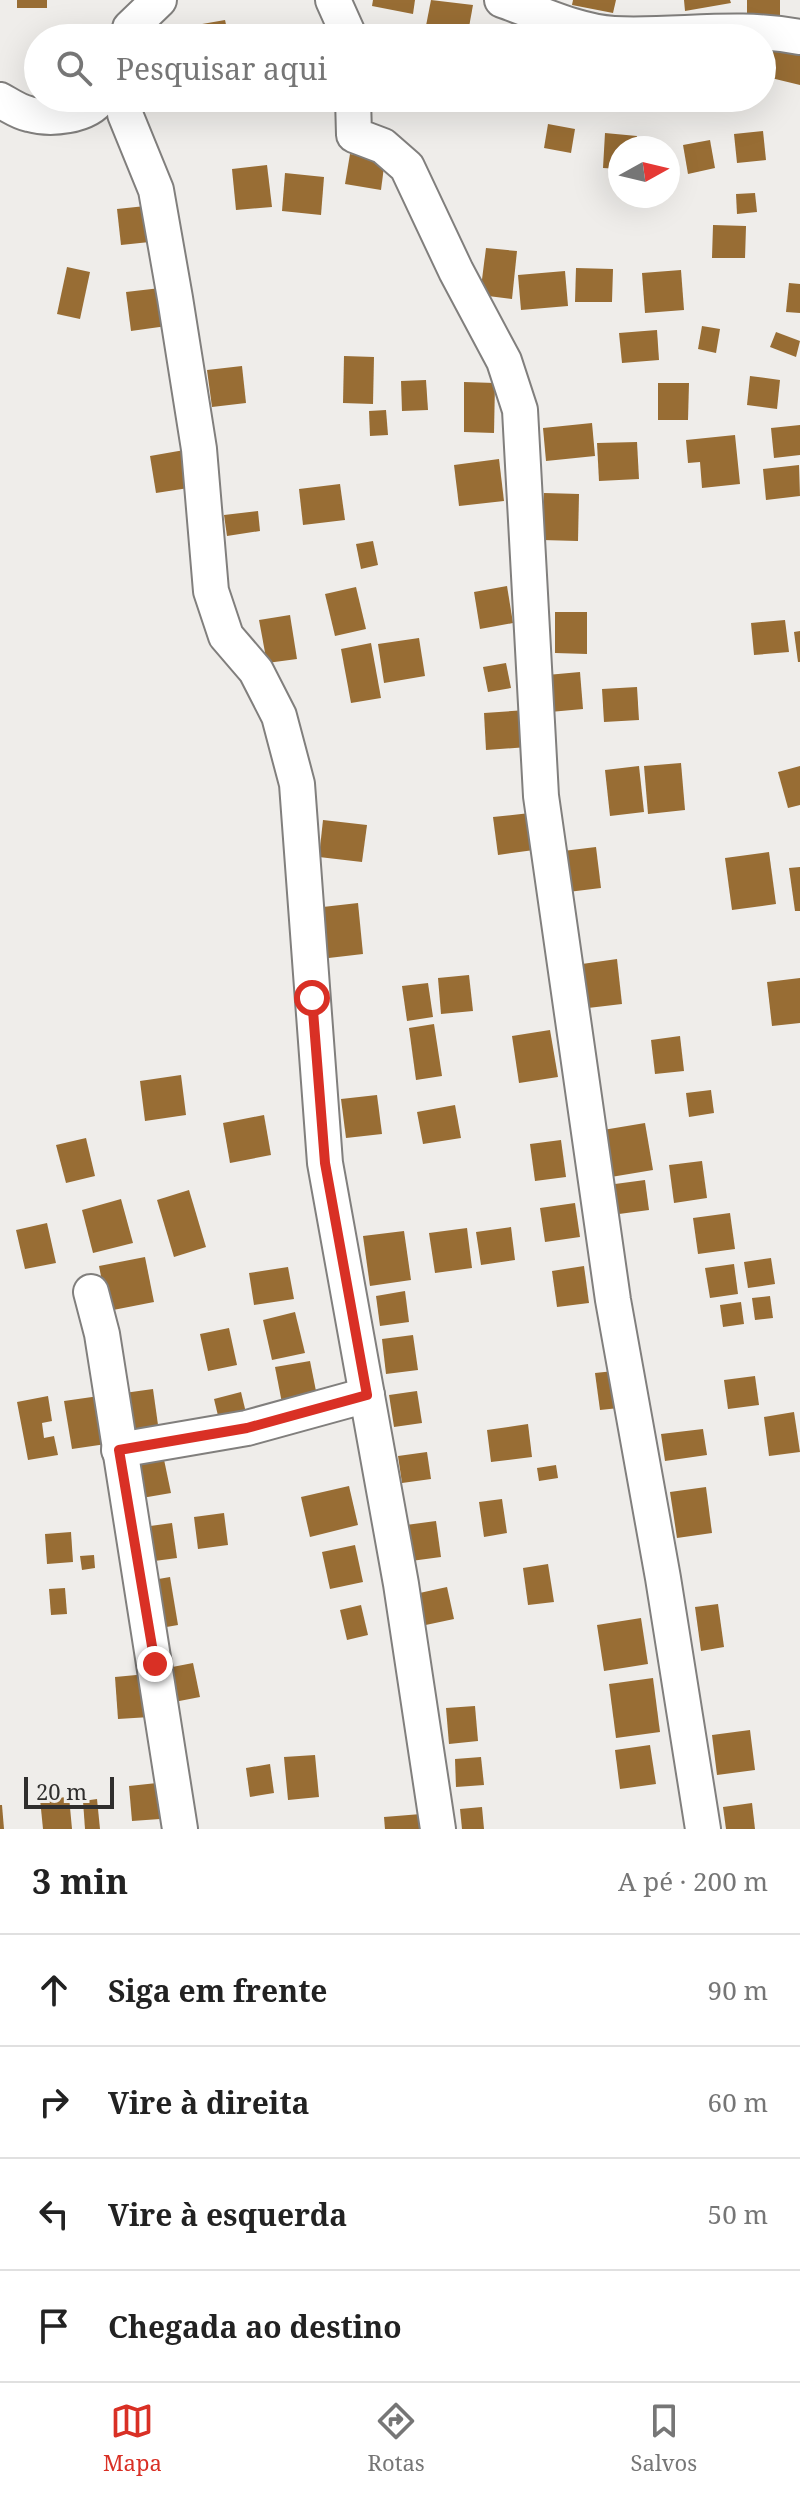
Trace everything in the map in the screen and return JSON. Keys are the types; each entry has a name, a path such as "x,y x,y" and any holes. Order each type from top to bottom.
{"street":[{"path":"134,24 159,0"},
{"path":"333,0 344,24"},
{"path":"502,0 571,24"},
{"path":"776,34 800,37"},
{"path":"0,100 29,115 67,117 78,112"},
{"path":"125,112 156,190 199,449 211,591 226,636 256,671 279,716 297,784 325,1163 401,1584 438,1829"},
{"path":"353,112 354,135 383,146 407,167 504,361 520,410 541,796 613,1300 663,1578 703,1829"},
{"path":"91,1292 102,1334 180,1829"},
{"path":"119,1450 247,1428 367,1395"}],"building":[{"path":"17,0 47,0 47,8 17,8"},
{"path":"373,0 415,0 413,14 372,6"},
{"path":"431,0 473,5 470,24 426,24"},
{"path":"573,0 616,0 613,13 572,5"},
{"path":"684,0 730,0 731,3 685,11"},
{"path":"747,0 780,0 780,25 747,24"},
{"path":"513,17 546,24 512,24"},
{"path":"225,20 226,24 202,24"},
{"path":"776,38 800,44 800,85 776,79"},
{"path":"548,124 575,129 571,153 544,148"},
{"path":"763,131 766,160 737,163 734,134"},
{"path":"605,133 637,136 608,136 608,168 603,168"},
{"path":"710,140 715,168 688,174 683,145"},
{"path":"350,154 385,159 381,190 345,184"},
{"path":"267,165 272,207 236,210 232,169"},
{"path":"285,173 324,177 321,215 282,211"},
{"path":"755,193 757,212 737,214 736,194"},
{"path":"155,205 159,241 121,245 117,209"},
{"path":"713,225 746,226 745,258 712,258"},
{"path":"486,248 517,251 512,299 480,295"},
{"path":"67,267 90,272 80,319 57,314"},
{"path":"576,268 613,269 612,302 575,302"},
{"path":"681,270 684,310 645,313 642,273"},
{"path":"565,271 568,306 521,310 518,275"},
{"path":"789,283 800,284 800,313 786,312"},
{"path":"169,287 174,325 131,331 126,292"},
{"path":"702,326 720,329 716,353 698,349"},
{"path":"657,330 659,360 622,363 619,333"},
{"path":"776,332 800,341 796,357 770,347"},
{"path":"344,356 374,357 373,404 343,403"},
{"path":"242,366 246,403 212,407 207,370"},
{"path":"750,376 780,380 777,409 747,405"},
{"path":"426,380 428,410 402,411 401,381"},
{"path":"464,382 495,383 494,433 464,432"},
{"path":"658,383 689,383 688,420 658,420"},
{"path":"386,410 388,435 370,436 369,411"},
{"path":"592,423 595,456 546,461 543,428"},
{"path":"800,425 800,455 774,458 771,428"},
{"path":"735,435 740,484 702,488 700,462 688,463 686,440"},
{"path":"637,442 639,479 599,481 597,443"},
{"path":"190,449 195,487 156,493 150,456"},
{"path":"499,459 504,501 459,506 454,465"},
{"path":"799,465 800,496 766,500 763,469"},
{"path":"340,484 345,520 303,525 299,489"},
{"path":"544,493 579,494 578,541 542,540"},
{"path":"258,511 260,531 227,536 224,515"},
{"path":"373,541 378,565 361,569 356,544"},
{"path":"507,586 513,623 480,629 474,592"},
{"path":"356,587 366,629 335,636 325,594"},
{"path":"555,612 587,612 587,654 555,653"},
{"path":"290,615 297,659 267,663 259,620"},
{"path":"785,620 789,652 754,655 751,623"},
{"path":"800,631 800,662 798,662 794,632"},
{"path":"419,638 425,676 384,683 378,644"},
{"path":"371,643 381,698 351,703 341,649"},
{"path":"506,663 511,688 488,692 483,667"},
{"path":"580,672 583,709 550,712 547,675"},
{"path":"637,687 639,720 604,722 602,689"},
{"path":"526,710 528,747 486,750 484,713"},
{"path":"681,763 685,810 648,814 644,766"},
{"path":"639,766 644,812 610,816 605,770"},
{"path":"800,766 800,805 788,808 778,772"},
{"path":"530,813 534,850 498,855 493,817"},
{"path":"323,820 367,825 362,862 319,857"},
{"path":"596,847 601,888 568,892 563,851"},
{"path":"769,852 776,904 732,910 725,858"},
{"path":"800,867 800,911 795,911 789,868"},
{"path":"358,903 363,954 320,959 314,908"},
{"path":"617,959 622,1004 588,1008 582,964"},
{"path":"469,975 473,1011 441,1014 438,978"},
{"path":"800,978 800,1023 772,1026 767,982"},
{"path":"428,983 433,1017 407,1021 402,986"},
{"path":"434,1024 442,1076 416,1080 409,1028"},
{"path":"550,1030 558,1077 519,1083 512,1036"},
{"path":"680,1036 684,1071 655,1074 651,1040"},
{"path":"181,1075 186,1115 145,1121 140,1081"},
{"path":"711,1090 714,1113 689,1117 686,1093"},
{"path":"377,1095 382,1134 346,1138 341,1099"},
{"path":"455,1105 461,1138 423,1144 417,1112"},
{"path":"264,1115 271,1155 230,1163 223,1123"},
{"path":"645,1123 653,1170 611,1177 603,1130"},
{"path":"86,1138 95,1176 66,1183 56,1145"},
{"path":"561,1140 566,1177 535,1181 530,1144"},
{"path":"702,1161 707,1198 674,1203 669,1165"},
{"path":"645,1180 649,1210 619,1214 615,1184"},
{"path":"189,1190 206,1247 174,1257 157,1200"},
{"path":"121,1199 133,1243 93,1253 82,1210"},
{"path":"575,1203 580,1237 545,1242 540,1208"},
{"path":"730,1213 735,1249 698,1254 693,1218"},
{"path":"47,1223 56,1263 25,1269 16,1230"},
{"path":"511,1227 515,1260 481,1265 476,1232"},
{"path":"467,1228 472,1268 435,1273 429,1233"},
{"path":"404,1231 411,1280 370,1286 363,1236"},
{"path":"145,1257 154,1302 108,1311 99,1266"},
{"path":"771,1258 775,1284 748,1288 744,1262"},
{"path":"734,1264 738,1294 710,1298 705,1268"},
{"path":"584,1266 589,1303 557,1307 552,1271"},
{"path":"288,1267 294,1299 254,1305 249,1273"},
{"path":"405,1291 409,1322 380,1326 376,1296"},
{"path":"770,1296 773,1318 755,1320 752,1298"},
{"path":"741,1302 744,1324 723,1327 720,1305"},
{"path":"295,1312 305,1353 272,1360 263,1320"},
{"path":"229,1328 237,1365 208,1371 200,1334"},
{"path":"413,1335 418,1370 386,1374 382,1339"},
{"path":"310,1361 317,1396 282,1403 275,1367"},
{"path":"614,1371 619,1408 600,1410 595,1373"},
{"path":"755,1376 759,1405 728,1409 724,1380"},
{"path":"153,1389 159,1432 123,1437 117,1394"},
{"path":"417,1391 422,1423 394,1427 389,1395"},
{"path":"241,1392 247,1417 220,1424 214,1399"},
{"path":"106,1395 113,1443 72,1449 64,1401"},
{"path":"48,1396 52,1421 42,1423 44,1438 54,1436 58,1455 28,1460 17,1402"},
{"path":"794,1412 800,1452 769,1456 764,1417"},
{"path":"528,1424 532,1457 491,1462 487,1430"},
{"path":"703,1429 707,1455 665,1461 661,1434"},
{"path":"162,1450 171,1493 136,1499 128,1457"},
{"path":"427,1452 431,1479 402,1483 398,1456"},
{"path":"556,1465 558,1478 539,1481 537,1468"},
{"path":"349,1486 358,1525 310,1537 301,1497"},
{"path":"706,1487 712,1533 677,1538 670,1492"},
{"path":"502,1499 507,1533 484,1537 479,1502"},
{"path":"224,1513 228,1545 198,1549 194,1517"},
{"path":"436,1521 441,1557 411,1561 406,1525"},
{"path":"172,1523 177,1558 147,1562 143,1527"},
{"path":"71,1532 73,1562 47,1564 45,1534"},
{"path":"355,1545 363,1582 330,1589 322,1552"},
{"path":"94,1555 95,1568 82,1570 80,1556"},
{"path":"548,1564 554,1602 528,1605 523,1568"},
{"path":"170,1577 178,1625 155,1629 147,1581"},
{"path":"447,1587 454,1619 421,1626 415,1594"},
{"path":"65,1588 67,1614 51,1615 49,1589"},
{"path":"718,1604 724,1647 701,1651 695,1607"},
{"path":"361,1605 368,1635 347,1640 340,1610"},
{"path":"641,1618 648,1664 604,1671 597,1625"},
{"path":"193,1663 200,1697 169,1703 162,1669"},
{"path":"147,1674 150,1717 118,1719 115,1677"},
{"path":"653,1678 660,1732 616,1738 609,1684"},
{"path":"475,1706 478,1741 449,1744 446,1708"},
{"path":"750,1730 755,1770 717,1775 712,1735"},
{"path":"650,1745 656,1784 620,1789 615,1750"},
{"path":"315,1755 319,1797 288,1800 284,1757"},
{"path":"481,1757 484,1785 456,1787 455,1759"},
{"path":"270,1764 274,1793 250,1797 246,1768"},
{"path":"157,1783 160,1819 132,1821 129,1786"},
{"path":"69,1797 72,1829 43,1829 40,1799"},
{"path":"97,1799 100,1829 85,1829 83,1801"},
{"path":"752,1803 755,1829 726,1829 723,1807"},
{"path":"2,1805 4,1829 0,1829"},
{"path":"482,1807 484,1829 462,1829 460,1809"},
{"path":"421,1814 422,1829 385,1829 384,1817"}],"route":[{"path":"155,1664 119,1450 247,1428 367,1395 325,1163 312,998"}]}
